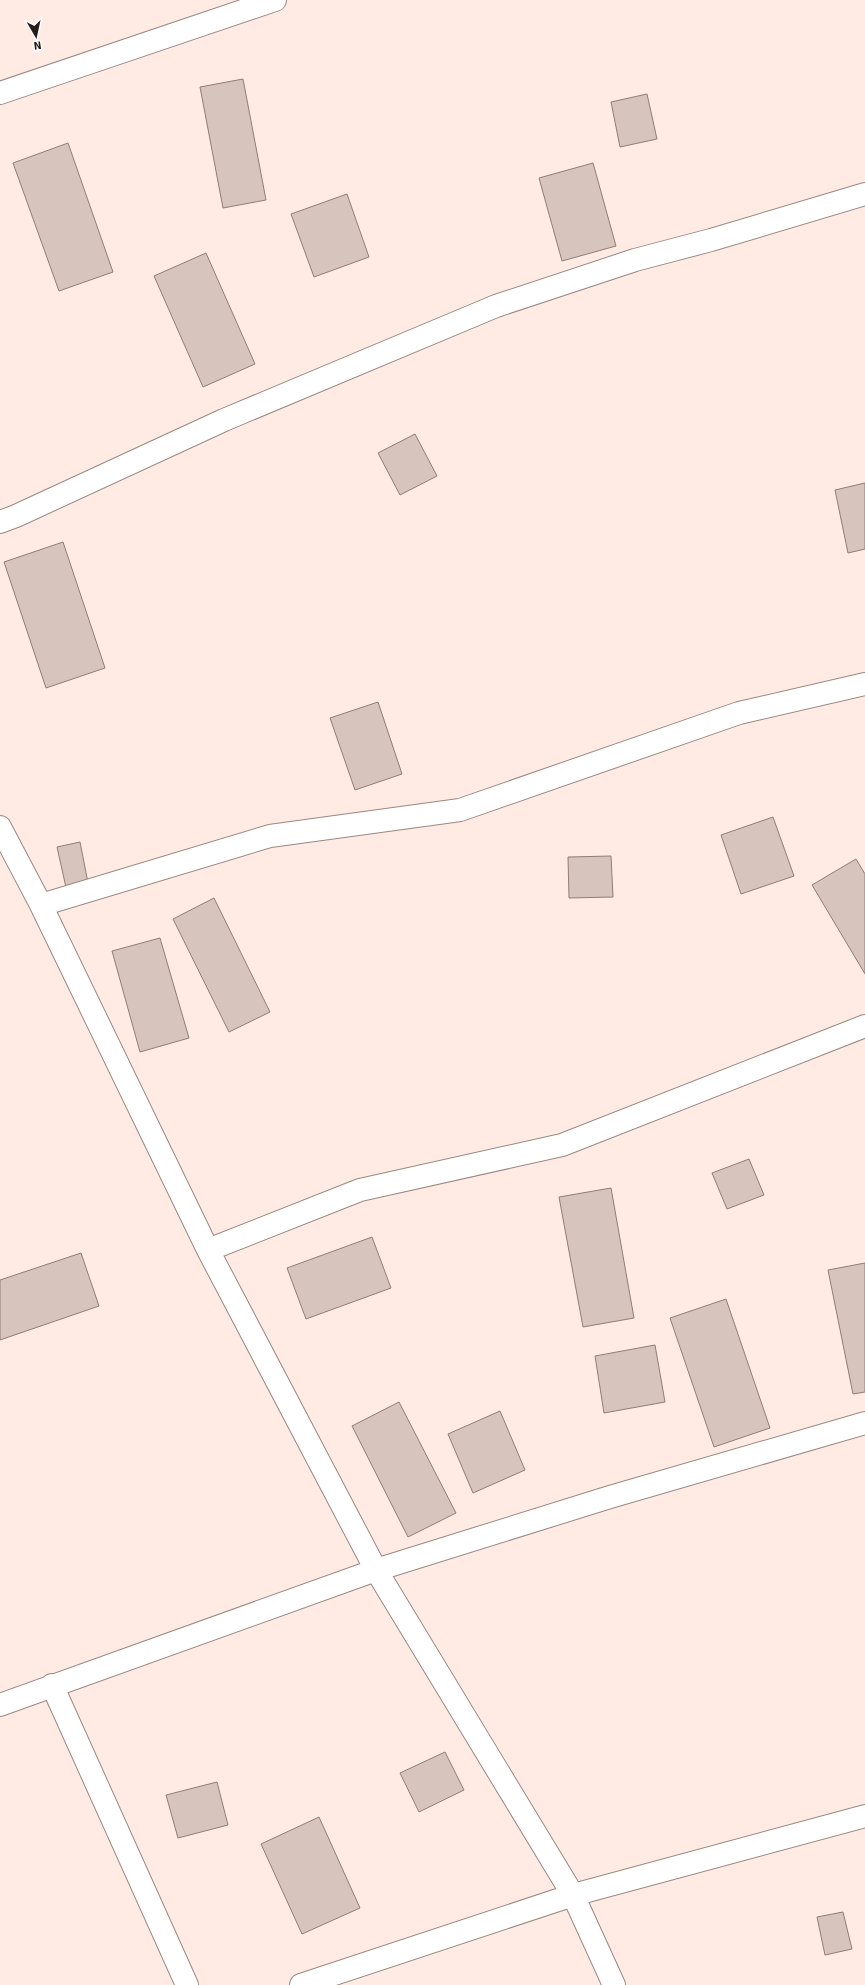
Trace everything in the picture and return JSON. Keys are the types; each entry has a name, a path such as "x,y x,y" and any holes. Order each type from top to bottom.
{"street":[{"path":"0,93 276,0"},
{"path":"0,522 224,420 496,306 635,260 711,240 865,194"},
{"path":"41,905 270,836 460,810 739,713 865,684"},
{"path":"0,827 41,905 208,1250 376,1570 573,1896 614,1985"},
{"path":"208,1250 360,1190 562,1145 865,1026"},
{"path":"0,1705 52,1685 376,1570 610,1497 865,1424"},
{"path":"52,1685 187,1985"},
{"path":"301,1985 573,1896 865,1816"}],"building":[{"path":"243,79 266,200 223,208 200,87"},
{"path":"647,94 657,139 620,147 611,102"},
{"path":"68,143 113,272 59,291 13,163"},
{"path":"593,163 616,246 562,261 539,178"},
{"path":"347,194 369,257 314,277 291,214"},
{"path":"206,253 255,364 203,387 154,276"},
{"path":"415,434 437,476 400,495 378,453"},
{"path":"865,483 865,549 848,553 835,490"},
{"path":"63,542 105,668 46,688 4,562"},
{"path":"378,702 402,774 355,790 330,718"},
{"path":"773,817 794,876 741,894 721,835"},
{"path":"80,842 89,888 67,892 57,847"},
{"path":"611,856 613,897 569,898 568,857"},
{"path":"856,859 865,874 865,974 812,885"},
{"path":"214,898 270,1012 229,1032 173,919"},
{"path":"160,938 189,1038 140,1052 112,951"},
{"path":"749,1159 764,1195 727,1209 712,1173"},
{"path":"611,1188 634,1318 583,1327 559,1197"},
{"path":"372,1237 391,1288 306,1319 287,1268"},
{"path":"81,1253 99,1306 0,1340 0,1280"},
{"path":"865,1263 865,1392 853,1394 828,1270"},
{"path":"726,1299 770,1428 714,1447 670,1318"},
{"path":"655,1345 665,1402 604,1413 595,1356"},
{"path":"399,1402 456,1513 408,1537 352,1426"},
{"path":"500,1411 525,1470 473,1493 448,1434"},
{"path":"445,1752 464,1790 419,1812 400,1773"},
{"path":"217,1782 228,1825 178,1838 166,1795"},
{"path":"319,1817 360,1908 302,1934 261,1844"},
{"path":"843,1912 852,1949 825,1955 817,1917"}]}
